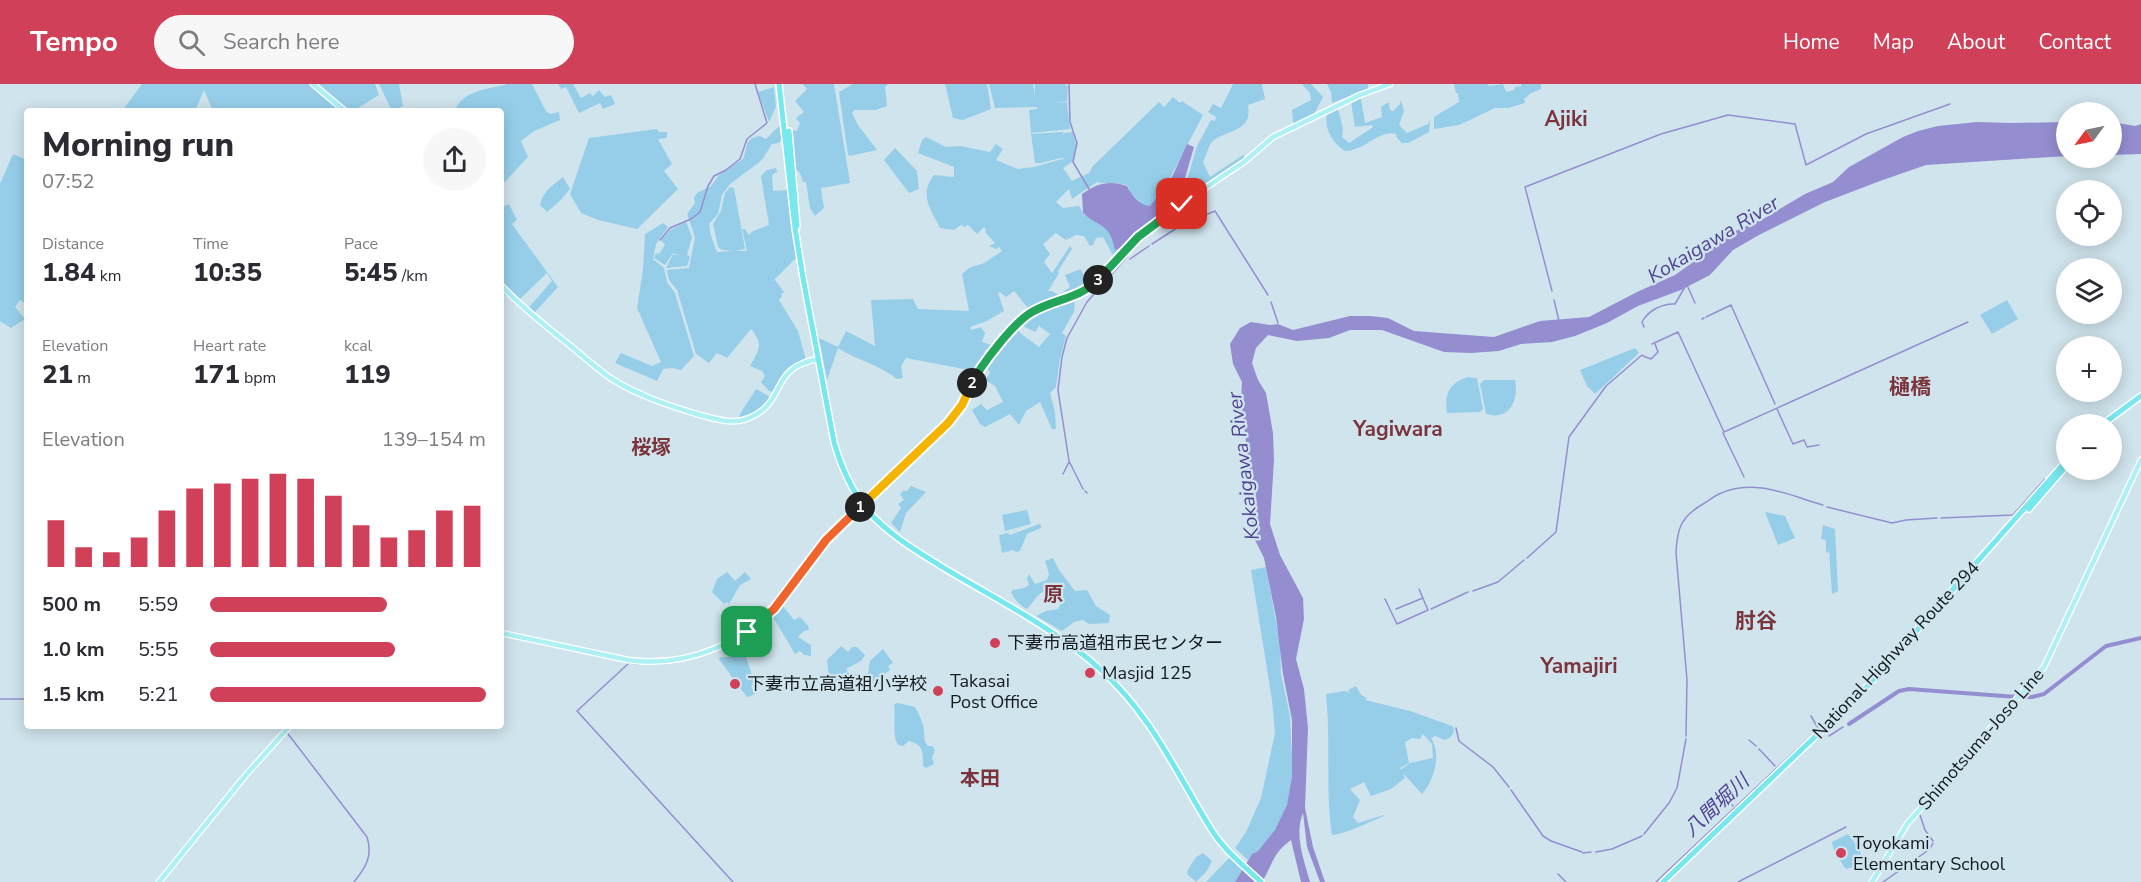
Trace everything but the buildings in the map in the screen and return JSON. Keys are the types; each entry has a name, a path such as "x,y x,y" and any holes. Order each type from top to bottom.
{"highway":[{"path":"781,84 796,233 837,452 848,479 879,522 901,540 1066,642 1101,670 1150,725 1215,835 1266,882"},
{"path":"2118,414 2141,398"},
{"path":"2121,414 2141,398"},
{"name":"National Highway Route 294","path":"1663,882 1865,689 2056,472"},
{"name":"National Highway Route 294","path":"1668,882 1856,703 2056,477"},
{"path":"1230,849 1261,882"}],"main road":[{"path":"313,84 341,108"},
{"path":"504,634 636,661 675,660 705,652 734,640 765,618 787,594 826,540 953,418 965,400 981,366 1027,315 1087,290 1138,237 1239,166 1273,137 1360,95 1390,84"},
{"path":"504,288 534,316 613,379 652,400 719,420 743,420 759,413 773,399 790,369 801,363 818,359"},
{"name":"Shimotsuma-Joso Line","path":"1872,882 1906,824 2044,668 2141,460"},
{"path":"159,882 247,774 287,729"}],"shaded area":[{"path":"142,84 375,84 379,95 358,108 212,108 204,90 196,108 124,108"},
{"path":"379,84 399,84 403,106 391,108"},
{"path":"508,84 532,84 546,111 550,114 559,112 560,120 534,131 521,141 528,157 504,183 504,108 456,108 463,99 485,89"},
{"path":"558,84 573,84 581,98 590,93 593,96 599,90 605,97 611,95 615,104 603,109 600,103 579,113 566,87 561,89"},
{"path":"803,84 834,84 850,183 821,188 824,208 815,216 810,208 806,182 803,182 800,173 795,168 791,130 797,131 800,123 796,118 804,112 795,101 807,89"},
{"path":"853,84 888,84 885,87 887,106 876,110 854,110 852,113 877,150 850,156 848,155 839,92"},
{"path":"945,84 987,84 991,109 963,120 953,118"},
{"path":"989,84 1033,84 1035,96 1035,84 1065,84 1068,87 1067,101 1056,103 1067,102 1070,129 1031,133 1029,110 1037,109 1037,107 995,108"},
{"path":"1233,84 1262,84 1265,99 1248,105 1246,121 1242,126 1211,143 1203,162 1210,177 1243,155 1245,158 1170,210 1170,204 1188,177 1197,146 1211,120 1215,121 1216,117 1208,112 1213,104 1221,108"},
{"path":"1302,84 1311,84 1323,97 1313,116 1296,124 1293,122 1292,110 1311,100 1310,93"},
{"path":"1327,84 1368,84 1368,89 1332,103 1331,92"},
{"path":"1454,84 1488,84 1489,86 1503,84 1506,92 1514,90 1521,84 1541,84 1541,89 1524,99 1525,103 1508,108 1495,108 1459,125 1434,129 1434,117 1459,102"},
{"path":"774,87 776,107 769,122 758,92"},
{"path":"1173,97 1203,115 1171,176 1150,206 1144,206 1131,193 1128,186 1097,182 1072,199 1069,189 1056,202 1063,208 1079,206 1084,215 1097,220 1106,227 1116,249 1122,249 1114,257 1103,237 1096,238 1090,246 1084,236 1076,235 1066,240 1056,233 1043,244 1050,254 1044,262 1052,273 1070,246 1072,249 1048,291 1059,295 1070,287 1065,275 1081,269 1085,279 1075,300 1074,312 1062,333 1066,336 1056,387 1050,393 1055,412 1056,429 1052,429 1040,402 1026,411 1019,425 1010,414 985,427 980,424 972,410 981,404 987,410 1003,402 995,386 985,380 990,373 986,365 1018,327 1020,333 1039,347 1050,334 1039,326 1035,332 1023,326 1024,320 1033,314 1014,291 1006,297 998,293 1004,311 987,321 970,327 971,330 981,327 985,333 982,342 991,345 984,352 984,360 974,371 906,358 901,366 903,378 897,379 838,348 827,380 819,338 838,347 846,331 875,346 871,300 913,299 918,309 969,311 962,274 1002,251 999,247 996,249 989,246 995,243 985,232 984,227 977,234 968,225 965,227 961,225 954,230 940,228 928,202 927,189 934,175 954,177 954,167 918,153 922,140 926,137 946,147 960,146 990,152 996,144 1003,149 996,160 1018,169 1066,158 1035,163 1031,134 1063,132 1064,136 1064,133 1073,132 1076,146 1073,161 1063,168 1072,181 1089,173 1093,166 1159,102 1164,107"},
{"path":"1359,98 1365,123 1382,117 1381,107 1387,103 1393,111 1401,100 1404,111 1399,125 1407,133 1428,124 1430,120 1429,132 1408,143 1402,143 1396,134 1390,133 1359,148 1345,151 1330,135 1326,120 1327,114 1338,109 1343,129 1342,137 1349,143 1373,127 1372,125 1355,127 1351,102"},
{"path":"1977,122 2056,122 2056,157 1926,165 1880,181 1825,202 1759,235 1733,250 1710,275 1681,290 1638,306 1607,323 1575,336 1552,342 1521,344 1499,351 1471,353 1444,352 1382,330 1350,330 1329,338 1297,341 1268,335 1256,348 1252,363 1266,393 1273,433 1274,460 1270,524 1280,555 1303,598 1304,619 1296,659 1304,689 1308,728 1305,808 1313,847 1325,882 1320,882 1307,847 1303,813 1299,830 1310,882 1301,882 1291,840 1276,855 1262,882 1235,882 1252,854 1258,851 1275,830 1287,805 1292,777 1292,720 1264,558 1252,528 1253,503 1241,400 1242,382 1233,364 1230,344 1240,328 1251,322 1278,324 1293,330 1350,316 1370,316 1388,318 1414,331 1494,337 1540,321 1589,317 1675,275 1713,248 1724,236 1763,219 1805,194 1833,182 1849,167 1903,137 1938,126"},
{"path":"2122,124 2135,126 2141,124 2141,154 2122,155"},
{"path":"779,126 782,139 779,143 772,144 762,160 730,184 722,195 718,214 709,224 717,252 734,251 722,250 718,247 713,224 721,211 725,193 730,187 734,188 745,249 735,251 747,251 742,229 745,229 749,235 769,225 761,176 767,170 776,168 777,172 772,175 773,191 789,190 796,258 772,282 775,280 784,292 779,300 798,331 806,360 789,369 775,392 769,391 761,382 765,376 762,371 750,366 759,347 758,339 751,329 727,358 717,353 709,363 696,354 677,290 669,280 667,270 689,268 695,237 687,214 695,203 694,198 697,193 711,186 719,175 743,159 747,144 751,139 760,136 766,139"},
{"path":"657,129 659,132 667,132 667,138 658,139 672,164 664,171 678,189 637,229 598,220 581,213 570,194 589,138"},
{"path":"1187,144 1194,147 1185,178 1166,210 1121,248 1115,250 1107,230 1083,213 1082,194 1093,187 1104,184 1121,184 1127,186 1139,202 1150,206 1172,177"},
{"path":"895,148 917,171 919,189 909,193 884,160"},
{"path":"13,154 24,159 24,302 20,300 15,307 24,320 11,328 0,321 0,184"},
{"path":"563,177 570,189 547,212 540,205 543,196"},
{"path":"509,204 517,220 512,224 558,287 534,313 529,307 552,281 547,273 519,300 504,295 504,206"},
{"path":"686,222 692,237 687,255 690,257 687,266 666,268 673,254 680,256 673,253 665,265 654,258 665,245 661,240 670,230"},
{"path":"663,223 668,227 656,244 653,259 664,268 667,282 675,293 694,356 681,370 663,369 657,381 615,363 621,353 652,366 661,362 637,308 645,234"},
{"path":"2007,300 2018,319 1992,334 1980,315"},
{"path":"1635,348 1639,353 1595,394 1587,386 1580,370"},
{"path":"1468,377 1477,378 1483,409 1480,412 1447,413 1446,400 1449,390 1456,382"},
{"path":"1484,380 1515,380 1516,395 1507,412 1486,414 1480,384"},
{"path":"756,389 772,398 757,412 739,419 740,414"},
{"path":"911,486 926,492 906,513 900,532 891,523 901,508 898,504 904,500 900,494 904,490 906,492"},
{"path":"1027,510 1031,524 1005,531 1002,515"},
{"path":"1765,512 1785,516 1795,538 1778,545"},
{"path":"1039,524 1041,528 1027,534 1020,551 1002,553 999,535 1008,533 1010,535"},
{"path":"1823,525 1835,529 1838,591 1832,594 1829,550 1828,553 1826,552 1826,540 1821,539"},
{"path":"1053,558 1075,591 1087,590 1096,606 1110,615 1109,623 1089,624 1083,620 1074,622 1062,631 1036,616 1058,609 1061,603 1056,589 1042,593 1027,609 1017,602 1011,592 1029,585 1027,579 1029,574 1035,584 1047,580 1049,574 1045,561"},
{"path":"1266,567 1280,644 1281,674 1290,716 1293,777 1290,801 1281,826 1248,860 1235,848 1246,832 1261,798 1275,733 1272,700 1251,570"},
{"path":"727,572 735,581 745,572 751,579 740,585 729,604 727,602 724,604 712,592 717,579"},
{"path":"783,606 794,620 800,617 808,626 809,630 804,631 798,637 811,645 811,656 804,655 800,651 795,654 773,617"},
{"path":"841,646 848,652 852,647 857,647 865,655 861,661 846,669 851,677 856,674 861,678 868,673 870,661 883,649 893,663 888,666 890,670 861,690 859,688 856,690 852,685 832,684 829,681 827,660"},
{"path":"720,657 746,657 754,681 751,687 756,693 749,697 746,696 719,659"},
{"path":"1356,686 1361,695 1367,698 1365,700 1410,711 1452,726 1454,732 1445,740 1435,736 1431,738 1436,752 1435,767 1430,782 1422,794 1402,772 1405,778 1391,789 1371,796 1364,782 1350,789 1360,800 1353,817 1358,823 1384,816 1351,830 1332,835 1326,694 1345,691 1350,693 1348,690","holes":["1423,734 1432,744 1433,758 1410,763 1401,769 1409,763 1405,742 1412,738 1420,739"]},
{"path":"894,704 915,707 924,729 925,742 935,750 932,758 934,764 926,768 923,766 922,750 918,745 909,741 903,746 898,745"},
{"path":"1848,834 1859,850 1862,863 1847,869 1836,854 1832,842"},
{"path":"1203,853 1212,861 1207,871 1196,882 1187,871 1196,857"},
{"path":"1230,857 1243,869 1235,882 1206,882"}],"waterway":[{"path":"660,240 670,228 691,219 700,212 708,186 714,176 740,159 747,139 767,123 755,84"},
{"path":"1069,84 1070,122 1077,143 1073,162 1089,189"},
{"path":"1552,291 1525,187 1661,134 1728,115 1795,124 1806,165 1866,134 1950,104"},
{"path":"1152,244 1183,224 1215,211 1268,295"},
{"path":"1130,259 1149,246"},
{"path":"1083,489 1069,461 1058,390 1062,357 1067,338 1087,302 1127,257"},
{"path":"1687,285 1695,303"},
{"path":"1644,327 1642,322 1648,314 1660,306 1675,304 1685,287"},
{"path":"1554,300 1559,321"},
{"path":"1271,302 1278,323"},
{"path":"1706,317 1731,305 1775,404"},
{"path":"1652,344 1678,332 1724,432 1968,322"},
{"path":"1643,356 1651,359 1658,352 1655,344"},
{"path":"1527,558 1556,532 1569,437 1606,386 1642,355"},
{"path":"1777,409 1793,444 1804,440 1807,447 1819,445"},
{"path":"1723,433 1744,477"},
{"path":"1063,474 1069,462"},
{"path":"1941,518 2013,515 2045,479"},
{"path":"1686,736 1687,680 1676,553 1682,524 1696,509 1717,495 1745,487 1772,490 1823,505"},
{"path":"1827,507 1892,523 1937,518"},
{"path":"1473,591 1498,582 1524,560"},
{"path":"1385,599 1397,624 1428,610 1419,589"},
{"path":"1431,609 1468,592"},
{"path":"1396,609 1423,598"},
{"name":"八間堀川","path":"2020,697 2044,694 2106,646 2141,638"},
{"path":"639,664 629,663 577,711 733,882"},
{"name":"八間堀川","path":"1849,724 1899,691 1909,689 2017,697"},
{"path":"0,699 24,699"},
{"path":"1811,716 1818,728"},
{"name":"八間堀川","path":"1798,748 1821,727"},
{"name":"八間堀川","path":"1829,736 1843,727"},
{"path":"1456,728 1459,741 1493,767 1509,787"},
{"path":"284,729 367,837 369,856 354,882"},
{"path":"1644,834 1669,803 1677,788 1686,739"},
{"path":"1749,740 1756,746"},
{"path":"1759,749 1775,766"},
{"name":"八間堀川","path":"1656,882 1796,750"},
{"path":"1511,790 1543,836 1582,852"},
{"path":"1719,791 1733,806"},
{"path":"1920,815 1925,830 1933,841"},
{"path":"1738,882 1846,827"},
{"path":"1596,852 1612,849 1642,836"},
{"path":"1931,847 1933,843"},
{"path":"1883,882 1930,849"},
{"path":"1583,853 1591,852"},
{"path":"1558,874 1566,882"}],"place":[{"name":"下妻市高道祖市民センター","path":"995,643"},
{"name":"Masjid 125","path":"1090,673"},
{"name":"下妻市立高道祖小学校","path":"735,684"},
{"name":"Takasai Post Office","path":"938,691"},
{"name":"Toyokami Elementary School","path":"1841,853"}],"district":[{"name":"Ajiki","path":"1566,119"},
{"name":"樋橋","path":"1910,387"},
{"name":"Yagiwara","path":"1398,429"},
{"name":"桜塚","path":"651,447"},
{"name":"原","path":"1053,594"},
{"name":"肘谷","path":"1756,621"},
{"name":"Yamajiri","path":"1579,666"},
{"name":"本田","path":"980,778"}],"route":[{"path":"747,632 765,618 787,594 835,530 953,418 965,400 981,366 1024,318 1033,311 1087,290 1138,237 1182,204"}],"water label":[{"name":"Kokaigawa River","path":"1713,239"},
{"name":"Kokaigawa River","path":"1243,466"}]}
